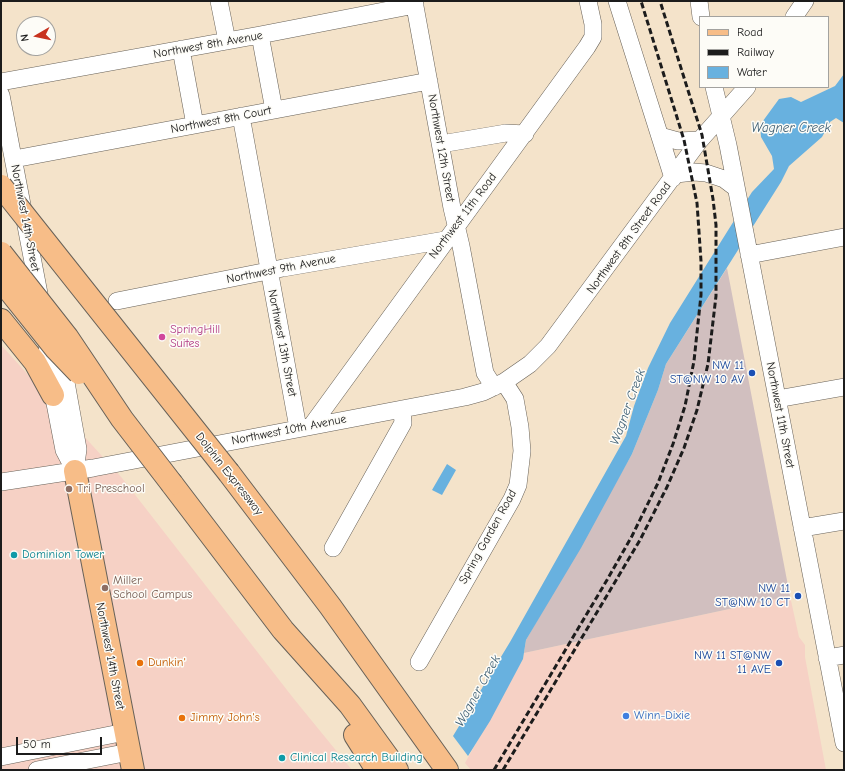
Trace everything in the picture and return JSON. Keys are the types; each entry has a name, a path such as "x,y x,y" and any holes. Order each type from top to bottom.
{"main road":[{"name":"Dolphin Expressway","path":"1,186 296,559 430,744 446,770"},
{"path":"1,253 67,337 122,419 283,630 364,748 377,770"},
{"path":"1,280 56,349 122,419"},
{"path":"1,320 35,362 53,395"},
{"name":"Northwest 14th Street","path":"75,471 129,752"},
{"path":"283,630 350,706 397,770"},
{"path":"430,744 461,770"}],"street":[{"path":"219,1 227,41"},
{"name":"Northwest 11th Road","path":"305,427 560,87 592,37 593,24 588,1"},
{"path":"617,1 674,176 694,172 706,173 724,179 736,188"},
{"path":"699,1 702,16"},
{"path":"795,16 805,1"},
{"name":"Northwest 8th Avenue","path":"1,82 260,35 414,3"},
{"name":"Northwest 12th Street","path":"414,3 485,373 499,385"},
{"path":"260,35 274,110"},
{"path":"181,50 195,125"},
{"name":"Northwest 8th Court","path":"14,159 429,81"},
{"name":"Northwest 11th Street","path":"714,88 722,117 740,205 802,528 836,656 844,743"},
{"name":"Northwest 8th Street Road","path":"499,385 530,364 548,346 700,140 746,88"},
{"name":"Northwest 14th Street","path":"1,95 48,341 47,362 53,395 64,450 75,471"},
{"name":"Northwest 13th Street","path":"241,116 269,271 305,427"},
{"path":"441,144 506,133 525,134"},
{"path":"660,136 678,141 700,140"},
{"path":"748,249 844,237"},
{"name":"Northwest 9th Avenue","path":"117,300 269,271 446,240"},
{"name":"Northwest 14th Street","path":"48,341 62,360 78,449 75,471"},
{"name":"Northwest 10th Avenue","path":"1,482 75,471 464,397 499,385"},
{"name":"Spring Garden Road","path":"419,662 512,499 518,485 522,451 520,427 515,399 499,385"},
{"path":"777,399 844,387"},
{"path":"333,548 403,423 402,409"},
{"path":"802,528 844,521"},
{"path":"1,757 129,752"},
{"path":"37,770 129,752"}],"shaded area":[{"path":"727,268 790,596 524,653 526,640 632,454 658,390 666,364"},
{"name":"Miller School Campus","path":"1,345 122,478 294,699 352,770 1,770"},
{"path":"790,596 799,637 805,645 805,657 826,770 471,770 465,763 523,659 524,653"}],"water":[{"name":"Wagner Creek","path":"844,74 844,123 836,118 830,122 822,137 789,166 781,182 666,364 658,390 632,454 581,548 526,640 523,659 490,721 468,756 453,736 510,642 626,436 634,406 648,368 670,323 752,192 774,169 772,156 761,137 760,125 779,99 791,97 801,102 835,86"},
{"path":"447,464 456,470 442,495 432,490"}],"railway":[{"path":"494,770 607,580 632,536 658,483 673,444 685,406 694,361 701,295 701,261 697,203 684,140 641,1"},
{"path":"503,770 640,540 667,487 684,448 697,410 708,364 716,296 716,225 713,199 702,135 660,1"}],"place":[{"name":"SpringHill Suites","path":"162,337"},
{"name":"NW 11 ST@NW 10 AV","path":"752,373"},
{"name":"Tri Preschool","path":"69,489"},
{"name":"Dominion Tower","path":"14,555"},
{"name":"Miller School Campus","path":"105,588"},
{"name":"NW 11 ST@NW 10 CT","path":"798,596"},
{"name":"Dunkin'","path":"140,663"},
{"name":"NW 11 ST@NW 11 AVE","path":"779,663"},
{"name":"Winn-Dixie","path":"626,716"},
{"name":"Jimmy John's","path":"182,718"},
{"name":"Clinical Research Building","path":"282,758"}]}
